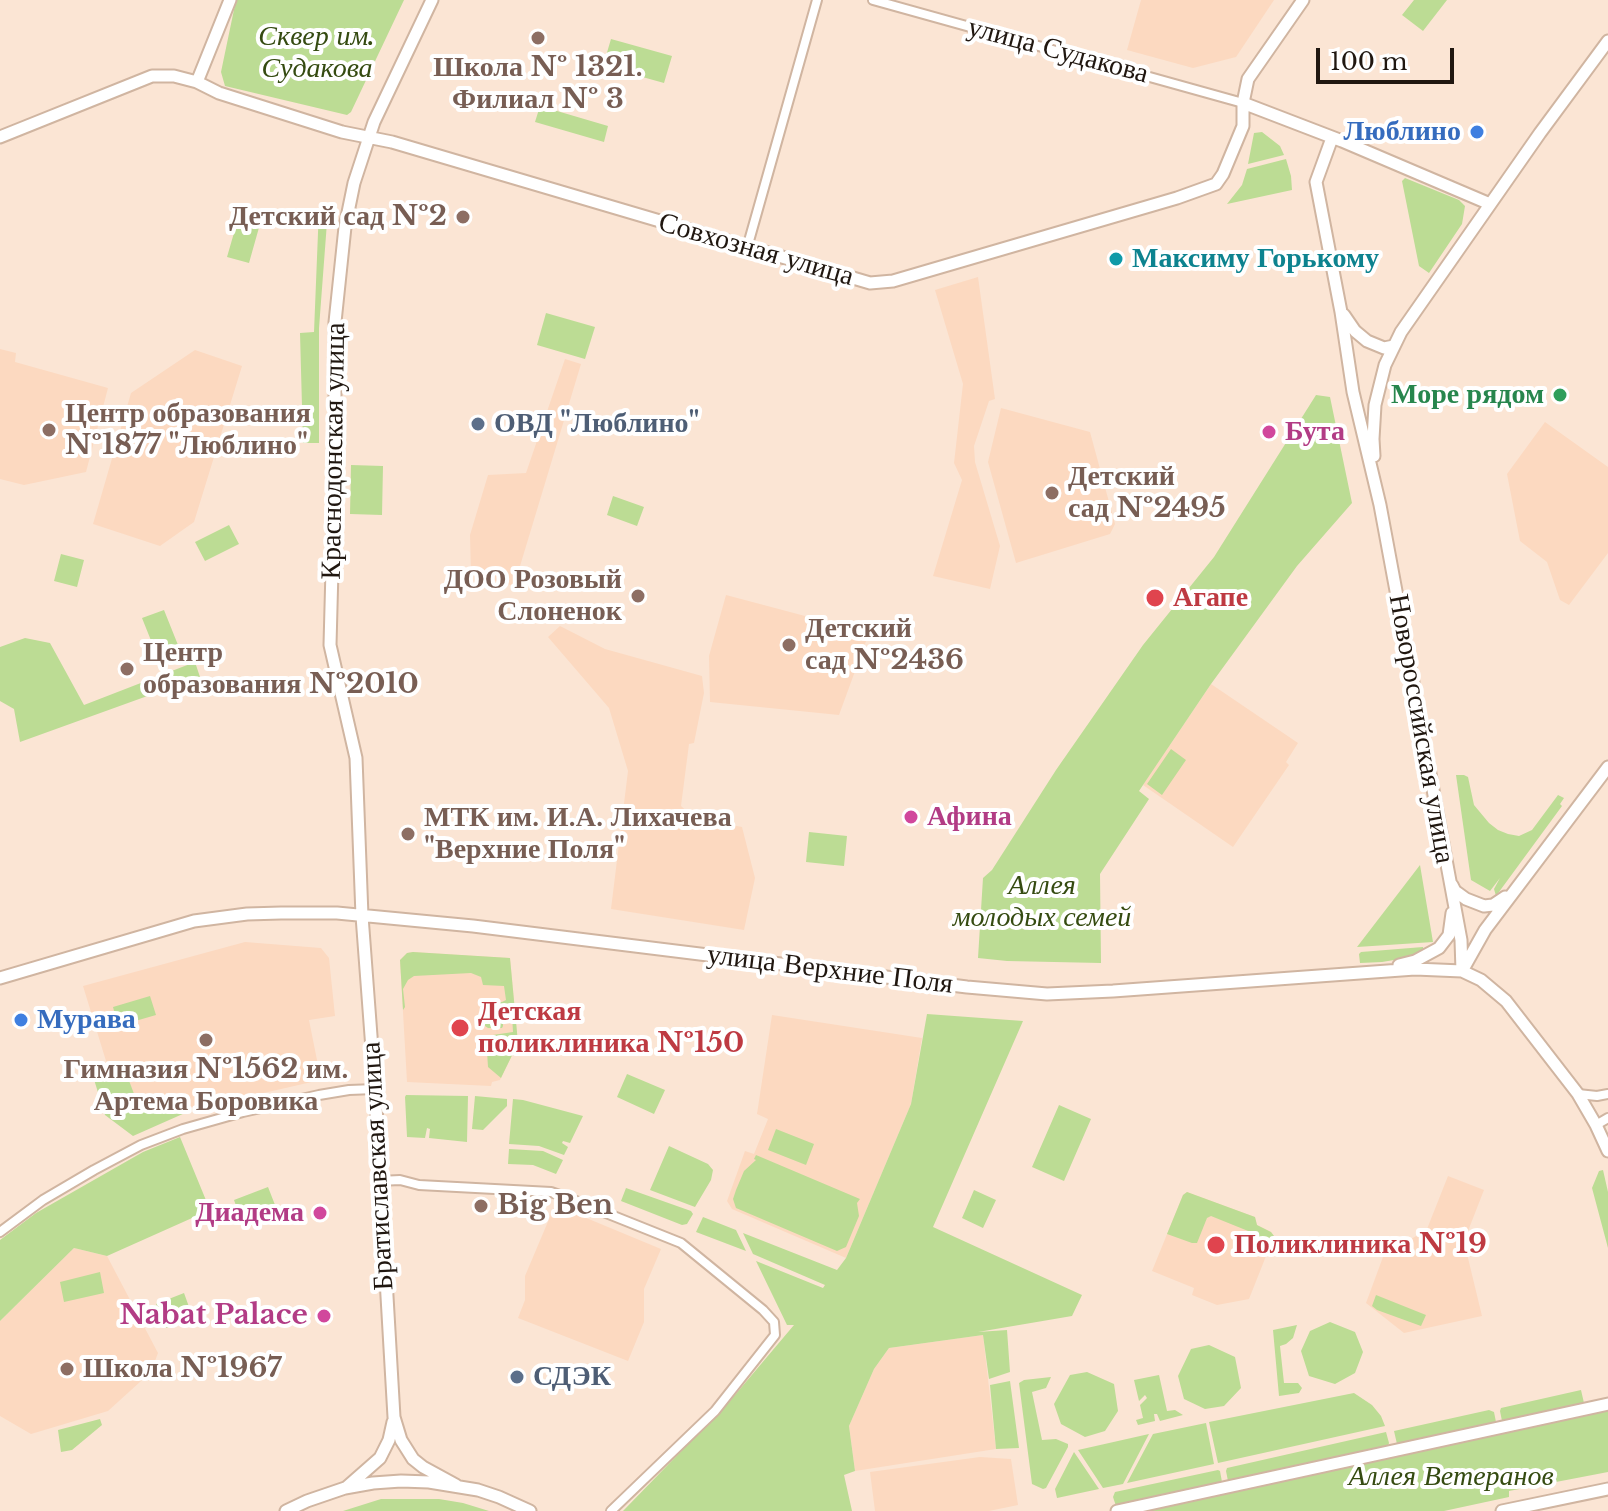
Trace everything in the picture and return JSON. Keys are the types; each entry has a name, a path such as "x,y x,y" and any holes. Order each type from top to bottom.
{"street":[{"path":"197,82 230,0"},
{"name":"Краснодонская улица","path":"362,916 356,758 330,645 335,322 348,209 354,183 374,122 432,0"},
{"path":"747,248 817,0"},
{"name":"улица Судакова","path":"873,0 1243,103"},
{"path":"1303,0 1248,79 1243,103 1490,204 1608,41"},
{"name":"Совхозная улица","path":"0,137 152,76 174,76 342,132 392,142 870,283 893,281 943,267 1216,184 1243,126 1243,103"},
{"name":"Новороссийская улица","path":"1332,138 1316,182 1353,392 1376,488 1461,940 1462,971"},
{"name":"Новороссийская улица","path":"1376,488 1373,439 1375,405 1385,365 1417,308 1490,204"},
{"path":"1341,312 1367,341 1384,348 1394,346"},
{"path":"1462,971 1485,930 1608,767"},
{"path":"1449,881 1455,891 1466,899 1484,906 1501,902 1520,883"},
{"path":"1375,972 1415,961 1439,948 1449,935 1452,896"},
{"name":"улица Верхние Поля","path":"0,978 194,921 281,913 362,916 539,933 967,987 1047,994 1427,969 1462,971 1481,980 1506,1001 1578,1094 1608,1151"},
{"name":"Братиславская улица","path":"362,916 394,1417 401,1440 413,1459 456,1485"},
{"path":"0,1232 43,1200 141,1145 183,1129 255,1109 319,1095 375,1089"},
{"path":"1578,1094 1608,1094"},
{"path":"1596,1125 1608,1118"},
{"path":"379,1181 551,1192 571,1199 681,1243 774,1322 775,1335 715,1411 611,1511"},
{"path":"1117,1511 1608,1404"},
{"name":"Братиславская улица","path":"345,1488 380,1458 389,1440 394,1417"},
{"name":"Братиславская улица","path":"286,1511 345,1488 401,1481 456,1485 499,1497 530,1511"},
{"path":"1502,1511 1608,1489"}],"shaded area":[{"path":"1141,0 1274,0 1236,57 1193,68 1127,50"},
{"path":"978,277 995,399 989,401 974,446 975,462 1000,546 990,589 933,576 962,480 954,463 963,384 935,290"},
{"name":"Центр образования №1877 \"Люблино\"","path":"0,349 16,353 15,362 108,388 86,472 24,485 0,479"},
{"path":"195,350 242,366 194,522 160,546 93,524 131,393"},
{"path":"565,359 581,364 514,586 471,574 470,535 488,475 526,473"},
{"name":"Детский сад №2495","path":"1001,408 1090,432 1115,524 1110,534 1016,563 988,462"},
{"path":"1545,422 1608,467 1608,553 1569,605 1560,600 1547,562 1520,541 1507,474"},
{"name":"Детский сад №2436","path":"726,595 869,633 839,715 710,702 709,656"},
{"path":"560,626 605,649 702,676 704,693 694,743 689,744 681,806 693,817 742,827 755,878 744,930 611,909 628,771 609,708 548,637"},
{"path":"1211,684 1298,743 1286,762 1289,765 1233,847 1143,785"},
{"name":"Гимназия №1562 им. Артема Боровика","path":"245,942 321,948 329,958 335,1016 309,1020 317,1060 316,1081 194,1109 138,1107 125,1070 110,1074 83,986"},
{"name":"Детская поликлиника №150","path":"413,952 510,958 518,1043 500,1080 492,1082 491,1086 407,1082 400,960"},
{"path":"772,1015 922,1038 911,1104 846,1258 732,1209 727,1201 745,1151 754,1154 768,1119 757,1114"},
{"path":"1448,1176 1484,1190 1468,1231 1468,1258 1482,1316 1404,1333 1366,1303 1383,1257 1427,1229"},
{"name":"Поликлиника №19","path":"1187,1192 1255,1217 1257,1225 1274,1236 1249,1299 1217,1305 1192,1295 1194,1288 1152,1271 1183,1195"},
{"path":"555,1205 661,1249 644,1289 644,1322 628,1361 518,1318 525,1300 525,1276"},
{"path":"74,1248 107,1256 158,1353 151,1372 108,1411 31,1434 0,1416 0,1321"},
{"path":"983,1335 996,1449 855,1471 849,1426 874,1369 889,1348"},
{"path":"980,1457 1011,1459 1018,1505 989,1511 875,1511 870,1472"}],"green space":[{"name":"Сквер им. Судакова","path":"236,0 404,0 347,115 225,86 221,72"},
{"path":"1414,0 1447,0 1423,31 1402,15"},
{"path":"611,39 672,56 664,83 603,66"},
{"path":"540,106 608,126 604,142 535,122"},
{"path":"1262,132 1280,146 1284,155 1248,164 1254,133"},
{"path":"1286,159 1292,190 1227,204 1242,185 1247,169"},
{"path":"1405,178 1459,200 1465,206 1462,224 1429,273 1419,266 1402,181"},
{"path":"319,208 328,209 319,328 319,443 303,443 300,333 314,332"},
{"path":"238,219 260,224 249,263 227,257"},
{"path":"546,313 595,327 585,359 537,345"},
{"name":"Аллея молодых семей","path":"1316,395 1330,397 1352,503 1297,566 1211,684 1139,791 1149,799 1100,874 1101,963 978,958 983,878 992,870 1056,770 1143,645 1214,557"},
{"path":"351,465 383,466 382,515 350,514"},
{"path":"613,496 644,507 637,526 607,515"},
{"path":"229,525 239,544 205,561 195,542"},
{"path":"61,554 84,560 77,587 54,581"},
{"path":"164,610 180,650 158,658 142,618"},
{"path":"25,638 50,643 84,705 195,662 200,677 20,742 14,709 0,701 0,647"},
{"path":"1171,749 1186,760 1162,795 1147,784"},
{"path":"1456,775 1468,777 1474,805 1489,823 1508,834 1519,836 1532,830 1558,795 1564,798 1560,804 1562,806 1496,896 1494,889 1500,878 1490,891 1471,880"},
{"path":"809,832 847,836 844,866 806,862"},
{"path":"1420,865 1433,942 1357,947"},
{"path":"1423,947 1424,953 1412,957 1360,963 1361,952"},
{"path":"413,952 510,958 518,1043 501,1078 488,1067 486,1036 513,1032 512,1015 503,1015 502,1028 488,1028 485,1026 484,1007 487,1002 506,1000 504,986 483,985 481,977 471,973 414,976 403,989 403,1010 400,960"},
{"path":"150,996 156,1015 118,1026 113,1007"},
{"path":"927,1014 1023,1021 933,1227 1082,1295 1072,1316 978,1332 1007,1330 1010,1372 989,1379 983,1335 889,1348 874,1369 849,1426 855,1471 844,1475 852,1511 623,1511 729,1402 794,1325 787,1325 756,1261 823,1288 825,1285 753,1254 743,1233 837,1270 846,1258 911,1104"},
{"path":"125,1070 139,1107 194,1109 133,1136 105,1115 92,1073 110,1074"},
{"path":"627,1074 665,1090 654,1114 617,1097"},
{"path":"406,1095 468,1096 467,1142 429,1138 430,1129 427,1128 425,1138 407,1137"},
{"path":"475,1096 507,1099 507,1106 483,1130 472,1129"},
{"path":"513,1099 583,1116 570,1143 562,1143 568,1147 564,1155 539,1146 509,1144"},
{"path":"1059,1105 1091,1119 1064,1181 1032,1167"},
{"path":"776,1129 814,1144 806,1165 768,1150"},
{"path":"180,1137 210,1210 107,1256 74,1248 0,1321 0,1240 36,1213 143,1152"},
{"path":"669,1146 708,1164 713,1170 711,1180 695,1207 650,1190"},
{"path":"509,1149 543,1151 563,1160 556,1174 533,1165 508,1164"},
{"path":"756,1155 860,1199 857,1203 859,1216 846,1247 837,1251 736,1208 733,1199 736,1190 744,1171 756,1160"},
{"path":"1603,1170 1608,1192 1608,1248 1592,1188 1599,1171"},
{"path":"268,1187 277,1210 242,1223 234,1200"},
{"path":"626,1188 693,1214 687,1224 682,1225 621,1201"},
{"path":"974,1190 996,1200 983,1228 962,1218"},
{"path":"1187,1192 1255,1217 1257,1225 1274,1236 1267,1253 1256,1249 1258,1235 1211,1216 1207,1218 1197,1243 1167,1234"},
{"path":"703,1217 736,1230 746,1251 696,1232"},
{"path":"100,1272 104,1293 64,1302 60,1282"},
{"path":"184,1293 193,1318 166,1328 156,1304"},
{"path":"1376,1295 1426,1315 1421,1326 1377,1310 1372,1306"},
{"path":"1330,1322 1355,1332 1363,1352 1355,1373 1335,1384 1309,1376 1301,1351 1310,1331"},
{"path":"1297,1325 1293,1338 1280,1346 1284,1383 1298,1383 1302,1388 1299,1393 1279,1396 1273,1330"},
{"path":"1209,1345 1235,1357 1241,1388 1224,1406 1205,1409 1184,1399 1178,1376 1191,1349"},
{"path":"1087,1372 1114,1384 1118,1411 1105,1431 1085,1437 1061,1424 1054,1404 1070,1375"},
{"path":"1159,1375 1167,1411 1175,1410 1183,1415 1160,1421 1154,1414 1155,1421 1138,1425 1136,1420 1143,1418 1140,1405 1147,1398 1145,1395 1139,1401 1134,1380"},
{"path":"1051,1377 1046,1388 1032,1392 1042,1440 1056,1439 1068,1444 1068,1447 1043,1489 1032,1484 1019,1383"},
{"path":"1010,1381 1019,1448 996,1449 990,1385"},
{"path":"1581,1390 1584,1403 1502,1421 1501,1408"},
{"path":"1354,1393 1372,1405 1385,1426 1218,1463 1209,1422"},
{"name":"Аллея Ветеранов","path":"1608,1406 1608,1472 1509,1491 1509,1497 1444,1511 1140,1511 1502,1433"},
{"path":"1489,1410 1494,1412 1496,1422 1397,1444 1394,1431"},
{"path":"100,1419 102,1425 72,1450 61,1452 58,1430"},
{"path":"1206,1423 1214,1464 1127,1483 1153,1434"},
{"path":"1386,1432 1388,1446 1228,1481 1227,1468"},
{"path":"1149,1434 1123,1484 1103,1488 1078,1450"},
{"path":"1074,1452 1099,1489 1057,1498 1055,1489"},
{"path":"1218,1470 1222,1482 1116,1506 1113,1497 1115,1492"},
{"path":"381,1499 439,1499 489,1511 343,1511"}],"place":[{"name":"Школа № 1321. Филиал № 3","path":"538,38"},
{"name":"Люблино","path":"1477,132"},
{"name":"Детский сад №2","path":"463,217"},
{"name":"Максиму Горькому","path":"1116,259"},
{"name":"Море рядом","path":"1560,395"},
{"name":"ОВД \"Люблино\"","path":"478,424"},
{"name":"Центр образования №1877 \"Люблино\"","path":"49,430"},
{"name":"Бута","path":"1269,432"},
{"name":"Детский сад №2495","path":"1052,493"},
{"name":"ДОО Розовый Слоненок","path":"638,596"},
{"name":"Агапе","path":"1155,598"},
{"name":"Детский сад №2436","path":"789,645"},
{"name":"Центр образования №2010","path":"127,669"},
{"name":"Афина","path":"911,817"},
{"name":"МТК им. И.А. Лихачева \"Верхние Поля\"","path":"408,834"},
{"name":"Мурава","path":"21,1020"},
{"name":"Детская поликлиника №150","path":"460,1028"},
{"name":"Гимназия №1562 им. Артема Боровика","path":"206,1040"},
{"name":"Big Ben","path":"481,1206"},
{"name":"Диадема","path":"320,1213"},
{"name":"Поликлиника №19","path":"1216,1245"},
{"name":"Nabat Palace","path":"324,1316"},
{"name":"Школа №1967","path":"67,1369"},
{"name":"СДЭК","path":"517,1377"}]}
